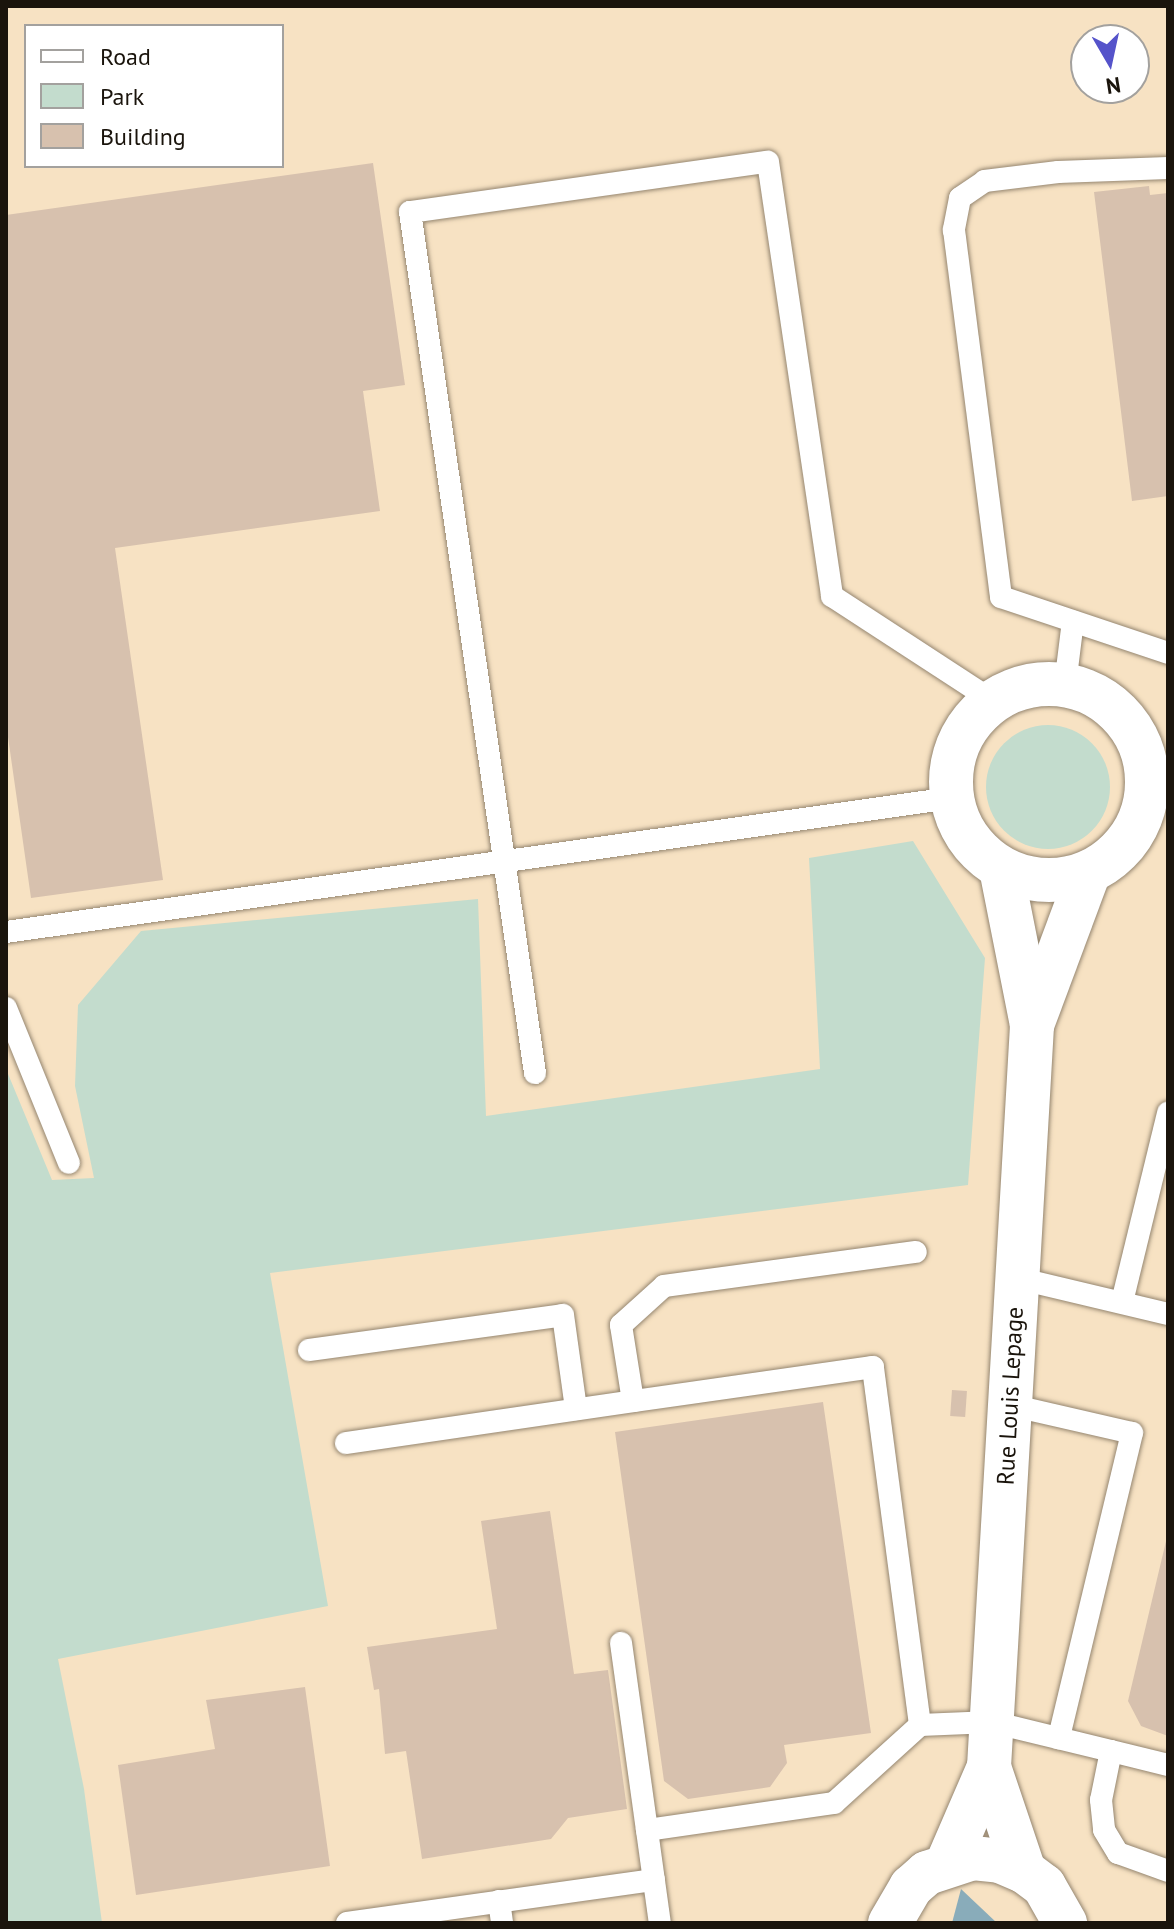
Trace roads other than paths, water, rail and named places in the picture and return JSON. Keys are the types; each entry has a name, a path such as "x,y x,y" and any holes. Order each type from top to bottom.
{"street":[{"path":"1127,722 1142,749 1147,779 1143,810 1149,830 1089,872 1045,881 1001,869 978,851 961,827 951,798 958,743 972,719 993,701 1015,689 1065,685 1089,692 1127,722 1168,736"},
{"name":"Rue Louis Lepage","path":"947,1864 989,1767 1032,1025 1001,869"},
{"name":"Rue Louis Lepage","path":"1032,1025 1089,872"},
{"name":"Rue Louis Lepage","path":"989,1767 1024,1871"},
{"path":"890,1923 911,1887 947,1864 973,1858 1000,1861 1024,1871 1044,1886 1065,1923"}],"lane":[{"path":"535,1073 410,212 768,162 832,596 993,701"},
{"path":"1168,168 1058,172 985,181 960,198 954,230 1001,597 1168,653"},
{"path":"1065,685 1073,621"},
{"path":"6,932 951,798"},
{"path":"6,1008 69,1163"},
{"path":"1122,1302 1168,1113"},
{"path":"633,1401 621,1325 664,1286 916,1252"},
{"path":"1017,1278 1168,1314"},
{"path":"309,1350 563,1315 576,1409"},
{"path":"346,1443 873,1367 920,1725"},
{"path":"1010,1405 1132,1433 1059,1738"},
{"path":"621,1643 660,1923"},
{"path":"647,1830 834,1803 920,1725 992,1722 1168,1765"},
{"path":"1111,1751 1101,1800 1104,1830 1118,1853 1168,1871"},
{"path":"347,1923 500,1912 654,1880"}],"water":[{"path":"961,1889 997,1923 952,1923"}]}
